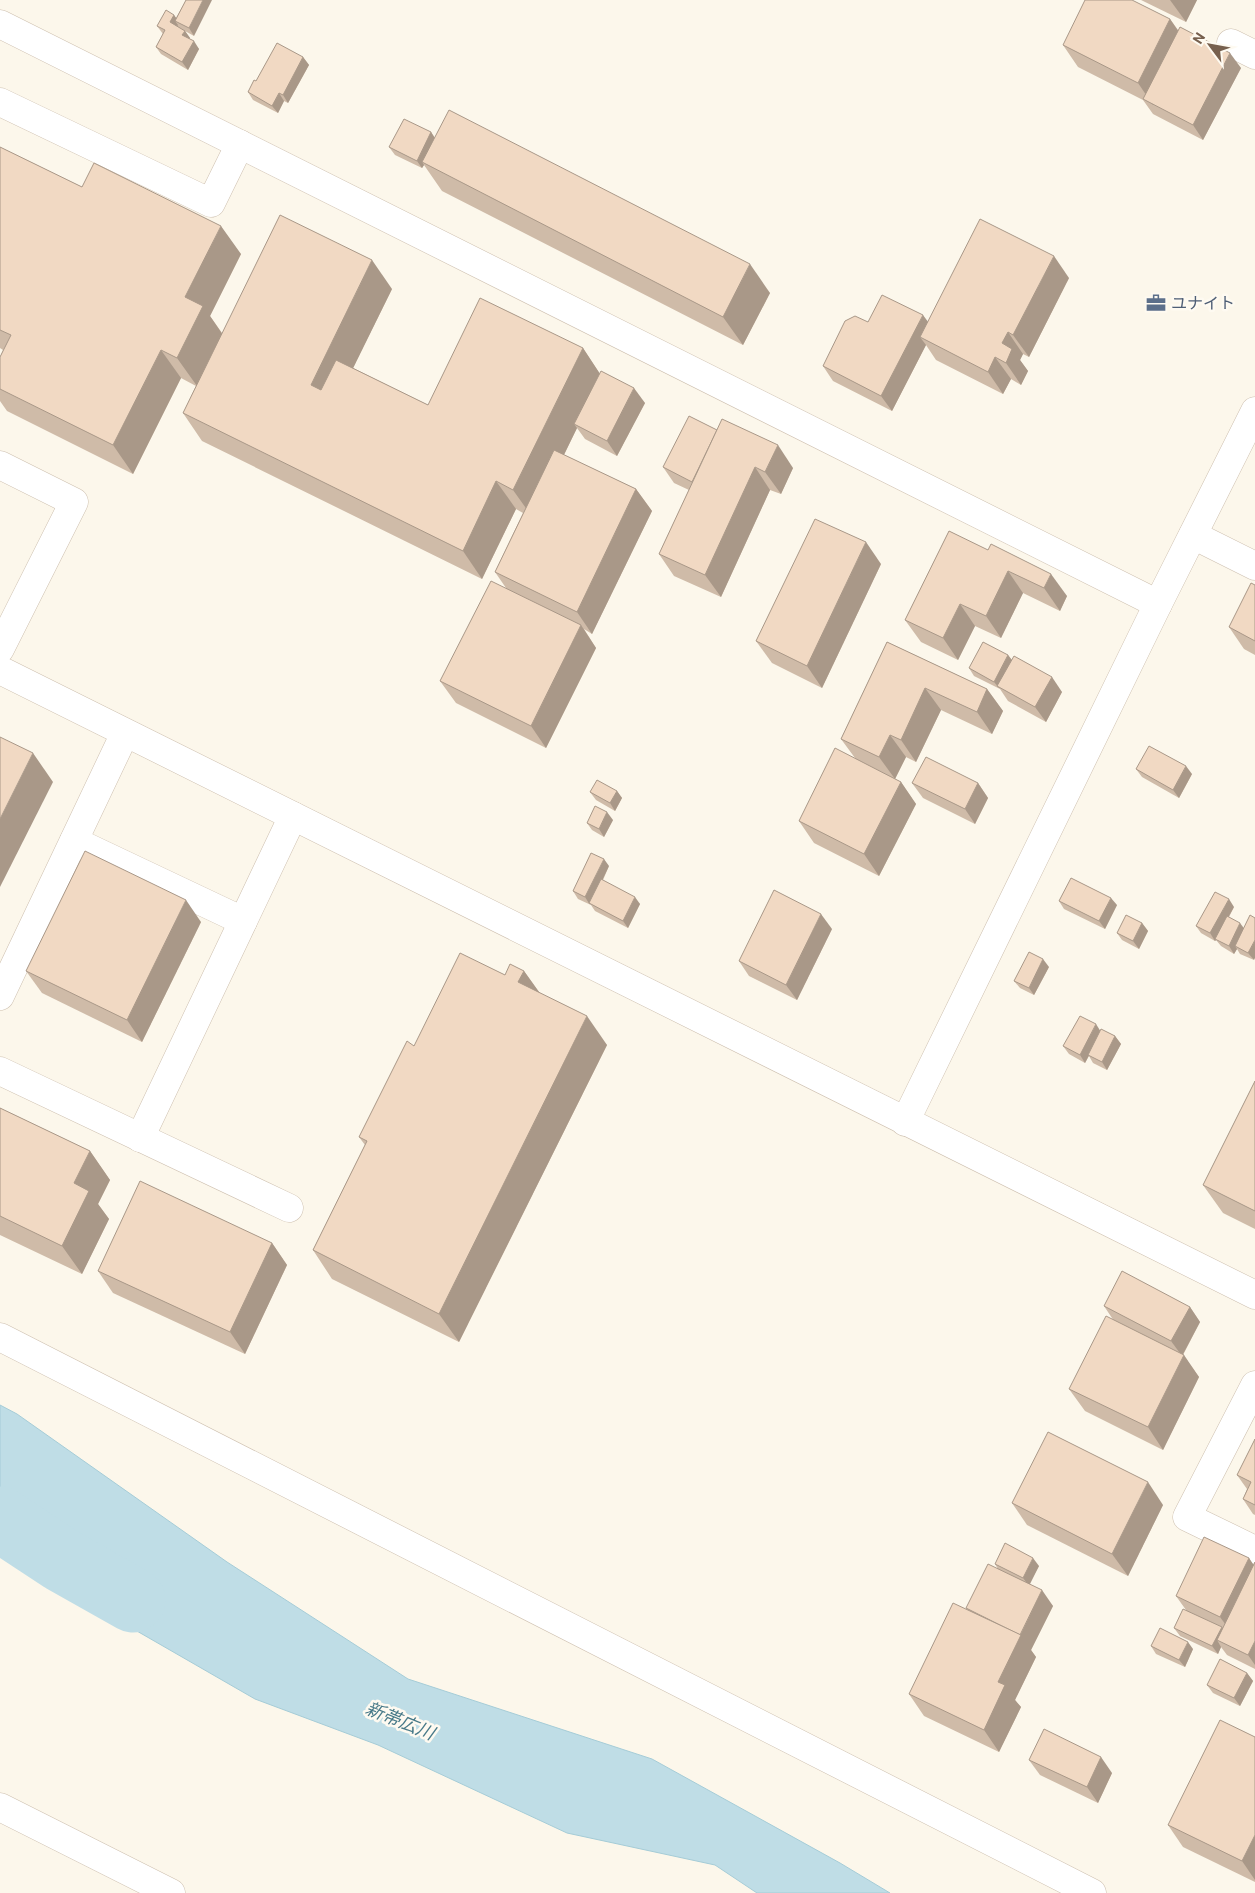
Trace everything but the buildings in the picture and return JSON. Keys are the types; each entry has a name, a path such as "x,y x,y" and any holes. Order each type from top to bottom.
{"street":[{"path":"0,24 1158,604"},
{"path":"0,102 211,203 240,144"},
{"path":"904,1122 1158,604 1255,411"},
{"path":"0,465 74,502 0,649"},
{"path":"1193,535 1255,566"},
{"path":"0,670 904,1122 1255,1295"},
{"path":"0,996 126,733"},
{"path":"140,1138 293,816"},
{"path":"74,841 243,921"},
{"path":"0,1071 289,1208"},
{"path":"0,1337 1092,1893"},
{"path":"1255,1385 1187,1517 1255,1550"},
{"path":"0,1807 171,1893"}],"water":[{"path":"0,1405 17,1414 227,1562 408,1679 652,1759 840,1863 890,1893 757,1893 715,1865 567,1833 378,1745 255,1699 116,1619 0,1499"}],"waterway":[{"name":"新帯広川","path":"0,1519 62,1560 133,1600"}],"place":[{"name":"ユナイト","path":"1156,303"}]}
